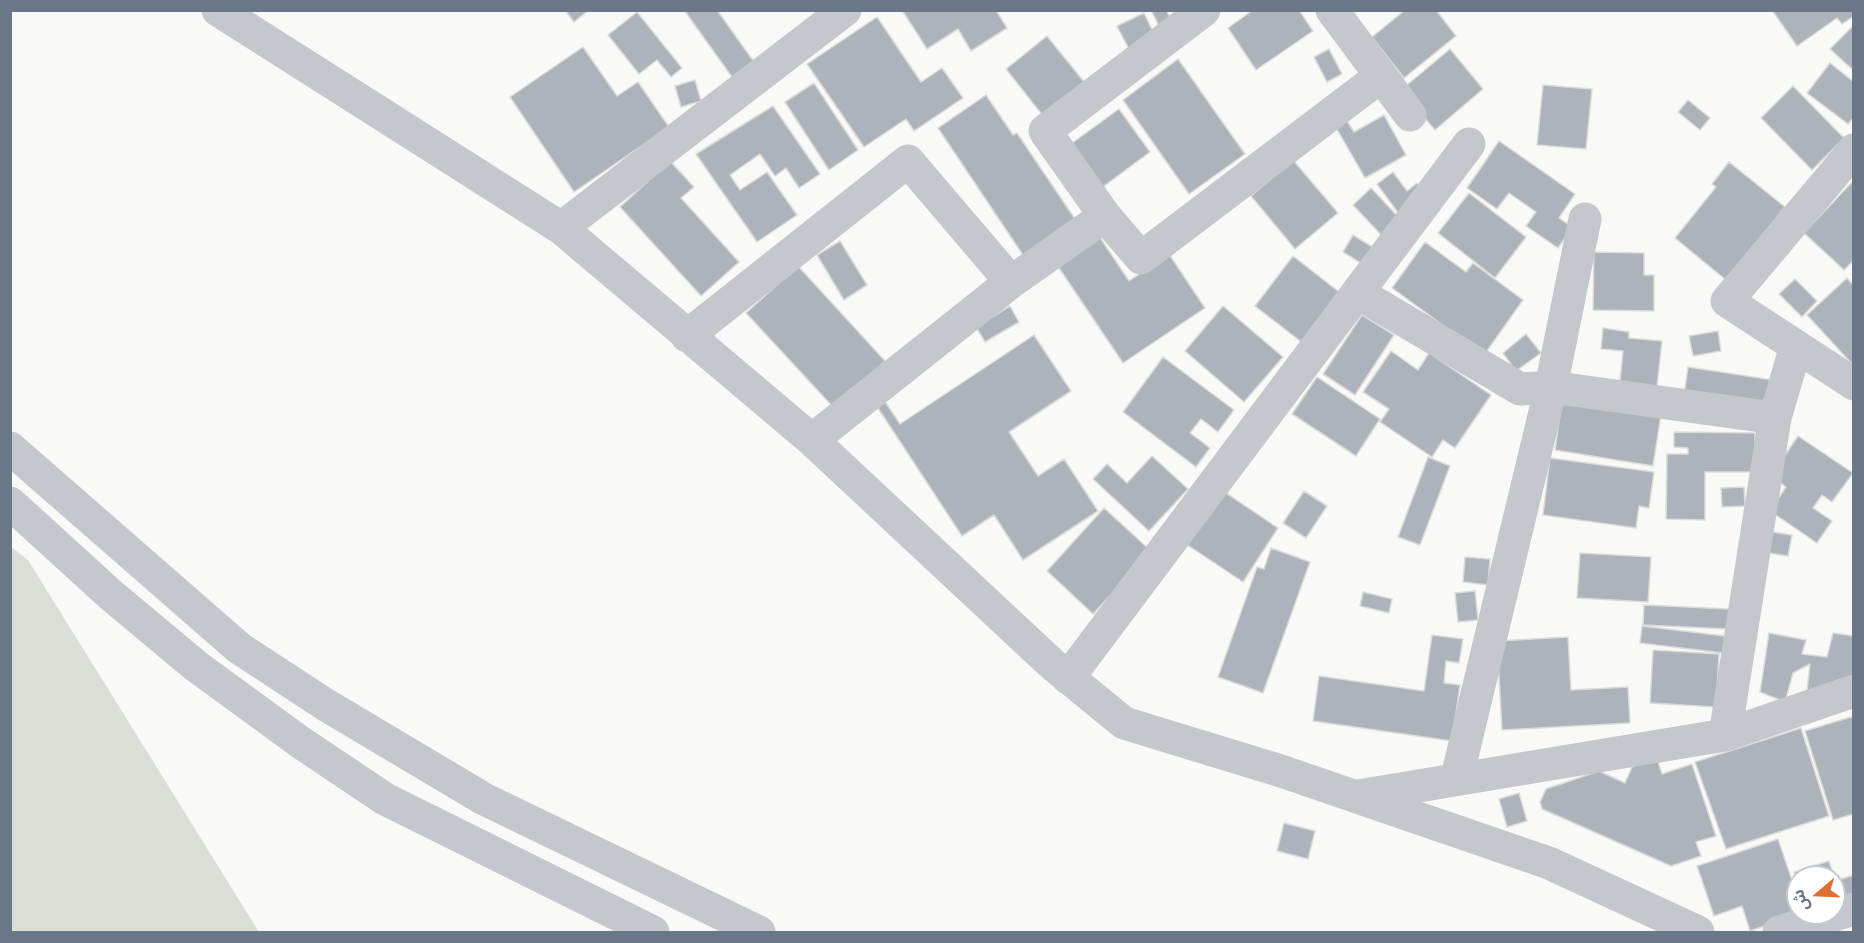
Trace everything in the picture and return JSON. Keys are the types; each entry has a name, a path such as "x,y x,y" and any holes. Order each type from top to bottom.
{"street":[{"path":"218,10 561,228 812,441 1068,678 1124,723 1356,796 1549,863 1698,933"},
{"path":"561,228 845,10"},
{"path":"1204,10 1045,131 1105,216 1141,258 1381,76"},
{"path":"1332,10 1410,115"},
{"path":"1068,678 1469,144"},
{"path":"1854,150 1727,302 1854,384"},
{"path":"687,336 908,161 1011,282"},
{"path":"812,441 1011,282 1105,216"},
{"path":"1457,777 1551,387 1585,219"},
{"path":"1358,292 1520,389 1551,387 1775,418"},
{"path":"1725,735 1775,418 1796,346"},
{"path":"10,448 239,648 317,699 484,799 759,933"},
{"path":"10,503 111,595 196,666 376,793 464,840 653,933"},
{"path":"1356,796 1457,777 1725,735 1854,691"},
{"path":"1779,933 1854,909"}],"shaded area":[{"path":"10,546 28,560 259,932 11,932"}],"building":[{"path":"565,10 589,10 574,22"},
{"path":"684,10 717,10 754,62 732,77"},
{"path":"902,10 996,10 1007,28 971,51 958,29 927,49"},
{"path":"1151,10 1166,10 1175,27 1163,34"},
{"path":"1253,10 1299,10 1313,31 1256,70 1228,28"},
{"path":"1405,10 1436,10 1456,36 1404,78 1372,37"},
{"path":"1772,10 1854,10 1854,16 1842,24 1837,18 1797,46"},
{"path":"637,12 682,68 671,77 657,60 639,74 608,35"},
{"path":"1144,13 1157,40 1131,53 1117,26"},
{"path":"877,17 921,82 942,68 963,98 914,131 906,119 864,147 807,64"},
{"path":"1854,25 1854,71 1830,49"},
{"path":"1047,36 1089,88 1047,121 1006,69"},
{"path":"583,47 617,96 638,82 669,127 574,192 510,97"},
{"path":"1329,49 1342,74 1327,82 1314,57"},
{"path":"1450,49 1483,89 1435,130 1401,90"},
{"path":"1178,59 1245,154 1189,194 1123,100"},
{"path":"1830,63 1854,82 1854,117 1848,124 1807,93"},
{"path":"695,80 701,101 681,107 675,86"},
{"path":"814,83 858,150 829,170 785,102"},
{"path":"1543,85 1592,89 1586,149 1537,145"},
{"path":"1793,86 1844,138 1812,170 1761,118"},
{"path":"986,95 1013,135 1017,133 1079,225 1027,261 938,128"},
{"path":"1688,100 1710,118 1700,130 1678,112"},
{"path":"773,106 820,174 799,188 786,168 775,176 760,154 730,175 740,190 767,172 797,215 757,242 696,154"},
{"path":"1119,109 1150,152 1100,189 1068,146"},
{"path":"1384,115 1406,155 1365,178 1334,124 1345,118 1354,132"},
{"path":"1499,141 1575,194 1559,218 1572,227 1558,248 1526,226 1536,212 1509,193 1497,209 1467,188"},
{"path":"1293,160 1338,213 1295,249 1251,196"},
{"path":"670,161 694,187 681,198 739,262 701,296 620,207"},
{"path":"1729,162 1785,207 1726,280 1675,238 1716,187 1712,184"},
{"path":"1393,172 1407,191 1417,183 1425,194 1399,214 1377,184"},
{"path":"1854,180 1854,260 1844,270 1804,233"},
{"path":"1371,188 1403,222 1385,239 1353,205"},
{"path":"1469,193 1526,237 1495,278 1438,233"},
{"path":"1353,235 1374,248 1364,265 1343,252"},
{"path":"1099,236 1129,281 1169,254 1205,308 1123,363 1057,265"},
{"path":"840,241 867,285 844,300 817,255"},
{"path":"1425,242 1466,272 1473,263 1523,300 1484,355 1392,288"},
{"path":"1594,252 1644,253 1644,275 1654,275 1654,311 1593,310"},
{"path":"1293,256 1343,295 1304,344 1255,306"},
{"path":"798,266 885,361 834,408 746,313"},
{"path":"1847,278 1854,286 1854,366 1807,315"},
{"path":"1795,279 1817,301 1802,317 1779,294"},
{"path":"1010,306 1019,322 985,342 976,327"},
{"path":"1223,306 1283,357 1244,402 1185,351"},
{"path":"1362,315 1394,335 1355,395 1323,374"},
{"path":"1603,328 1629,332 1629,338 1662,341 1656,395 1619,391 1623,351 1601,349"},
{"path":"1718,331 1721,351 1693,356 1689,336"},
{"path":"1526,334 1541,353 1516,371 1503,353"},
{"path":"1034,335 1071,391 1009,432 1038,476 1064,459 1098,511 1023,560 994,515 962,536 874,402 882,397 900,424"},
{"path":"1391,351 1418,370 1429,353 1491,395 1455,448 1443,440 1432,457 1380,422 1389,409 1363,392"},
{"path":"1163,357 1234,410 1218,432 1201,419 1190,433 1210,448 1196,467 1123,412"},
{"path":"1688,367 1773,380 1769,407 1684,395"},
{"path":"1317,377 1380,419 1356,456 1292,414"},
{"path":"1563,393 1662,408 1653,466 1555,450"},
{"path":"1674,432 1755,433 1755,472 1705,472 1705,520 1666,519 1667,454 1688,454 1688,448 1674,447"},
{"path":"1798,436 1853,473 1832,502 1822,495 1813,508 1832,521 1817,543 1770,511 1786,487 1771,476"},
{"path":"1152,456 1188,489 1149,531 1093,479 1107,464 1127,483"},
{"path":"1428,457 1450,466 1420,545 1398,537"},
{"path":"1550,458 1654,472 1649,508 1639,506 1636,528 1543,515"},
{"path":"1744,487 1745,506 1722,507 1721,488"},
{"path":"1223,491 1278,528 1243,582 1186,544"},
{"path":"1304,491 1327,506 1306,538 1283,523"},
{"path":"1104,508 1151,551 1093,614 1047,571"},
{"path":"1772,532 1792,535 1788,556 1769,553"},
{"path":"1271,548 1310,562 1263,693 1218,677 1257,567 1264,569"},
{"path":"1580,553 1651,557 1648,602 1577,598"},
{"path":"1465,557 1490,559 1488,585 1463,582"},
{"path":"1475,591 1478,620 1458,622 1455,593"},
{"path":"1363,592 1392,599 1389,613 1360,606"},
{"path":"1644,605 1729,609 1728,629 1643,625"},
{"path":"1642,626 1725,636 1723,653 1640,643"},
{"path":"1769,633 1806,640 1802,654 1827,657 1833,633 1854,636 1854,680 1806,699 1810,664 1793,673 1785,702 1760,692"},
{"path":"1432,635 1463,639 1459,663 1446,661 1444,683 1460,685 1452,741 1313,721 1319,676 1424,691"},
{"path":"1568,637 1571,690 1628,687 1630,723 1502,730 1497,641"},
{"path":"1653,650 1719,654 1716,707 1650,703"},
{"path":"1854,716 1854,814 1833,820 1805,731"},
{"path":"1801,728 1829,816 1726,849 1695,762"},
{"path":"1655,752 1662,774 1692,764 1716,836 1696,842 1701,856 1671,866 1542,809 1540,802 1546,789 1599,771 1625,783 1636,758"},
{"path":"1519,793 1527,821 1507,827 1499,799"},
{"path":"1284,823 1315,831 1308,859 1277,851"},
{"path":"1778,839 1787,865 1786,919 1750,931 1742,906 1714,916 1697,866"},
{"path":"1829,861 1830,865 1816,865"},
{"path":"1854,875 1854,903 1846,905 1846,878"}]}
